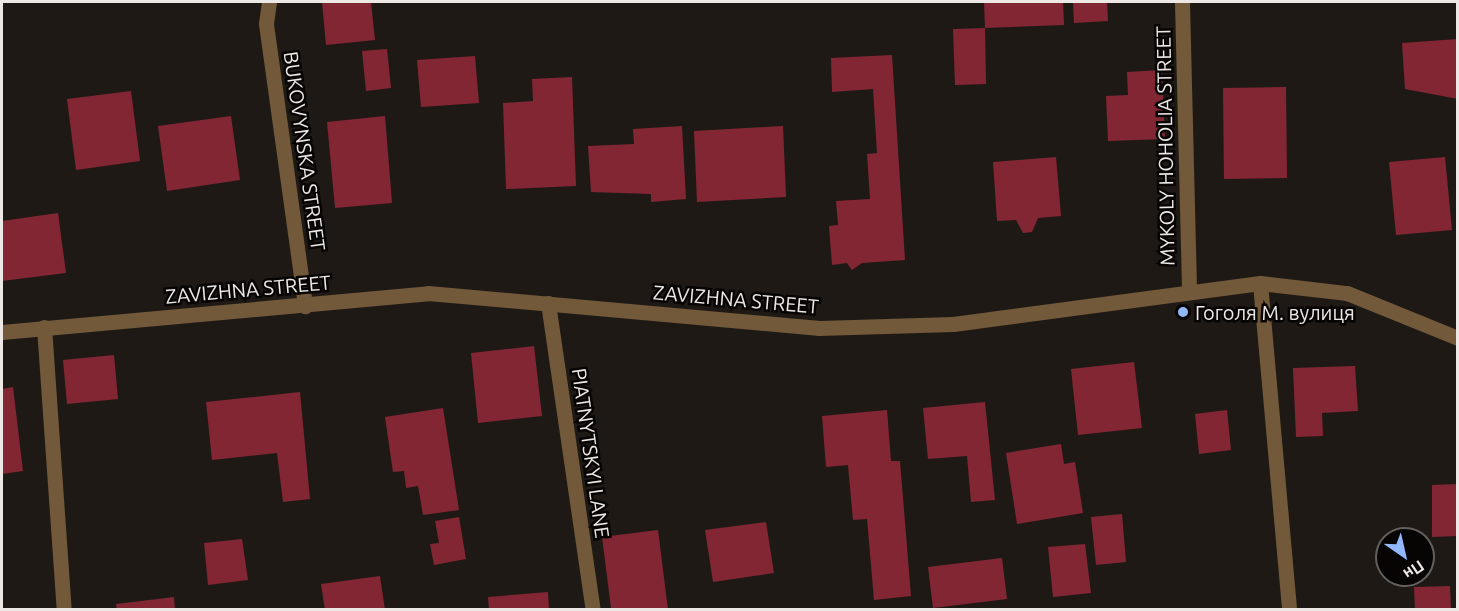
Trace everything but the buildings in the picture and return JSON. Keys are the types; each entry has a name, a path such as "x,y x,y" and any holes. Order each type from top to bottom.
{"street":[{"name":"BUKOVYNSKA STREET","path":"269,2 266,24 304,306"},
{"name":"MYKOLY HOHOLIA STREET","path":"1182,2 1190,289"},
{"name":"ZAVIZHNA STREET","path":"2,332 428,293 819,328 952,324 1190,289 1260,283 1347,293 1458,338"},
{"path":"1260,283 1289,609"},
{"name":"PIATNYTSKYI LANE","path":"548,303 594,609"},
{"path":"44,327 64,609"}],"place":[{"name":"Гоголя М. вулиця","path":"1183,312"}]}
